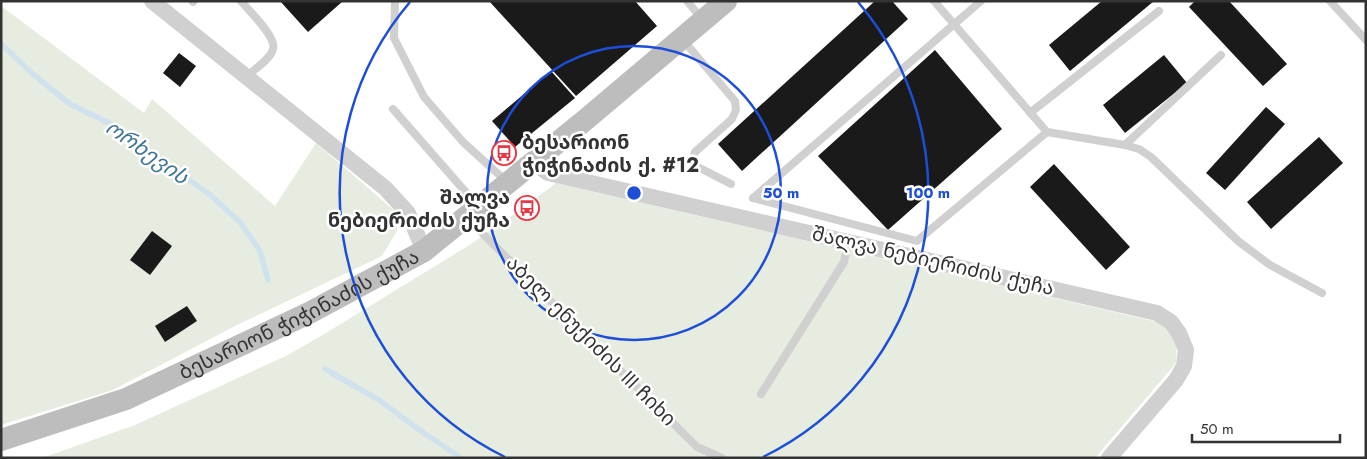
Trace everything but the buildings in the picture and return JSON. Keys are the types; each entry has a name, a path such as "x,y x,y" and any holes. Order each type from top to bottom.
{"street":[{"path":"152,1 385,188 408,213 424,251"},
{"name":"ბესარიონ ჭიჭინაძის ქუჩა","path":"1,440 126,399 311,312 424,251 584,121 726,1"},
{"name":"შალვა ნებიერიძის ქუჩა","path":"533,162 548,172 1157,313 1171,322 1180,333 1186,350 1184,366 1176,380 1109,458"}],"lane":[{"path":"241,1 269,33 274,48 269,57 246,77"},
{"path":"395,1 394,38 424,97 463,142 508,183"},
{"path":"687,1 704,20"},
{"path":"934,1 1047,132 1139,149 1151,157 1238,241 1270,265 1322,293"},
{"path":"980,1 753,198 918,241 1047,132"},
{"path":"1330,1 1366,40"},
{"path":"1030,113 1160,11"},
{"path":"681,39 735,101 736,110 732,119 695,152 693,159 696,166 731,184"},
{"path":"1125,145 1221,55"},
{"name":"აბელ ენუქიძის III ჩიხი","path":"393,109 472,211 696,447 722,458"},
{"path":"761,394 844,262 848,242"}],"shaded area":[{"path":"1,6 144,113 152,99 275,206 316,143 397,213 397,231 382,256 235,326 113,390 1,425"},
{"path":"556,183 1162,323 1175,341 1177,350 1176,363 1095,458 42,458 135,425 286,356 471,244"}],"waterway":[{"name":"ორხევის","path":"1,44 34,75 70,104 111,124 209,194 240,222 260,251 268,280"},
{"name":"ორხევის","path":"325,369 379,400 460,458"}],"place":[{"name":"ბესარიონ ჭიჭინაძის ქ. #12","path":"504,153"},
{"name":"შალვა ნებიერიძის ქუჩა","path":"527,208"}]}
